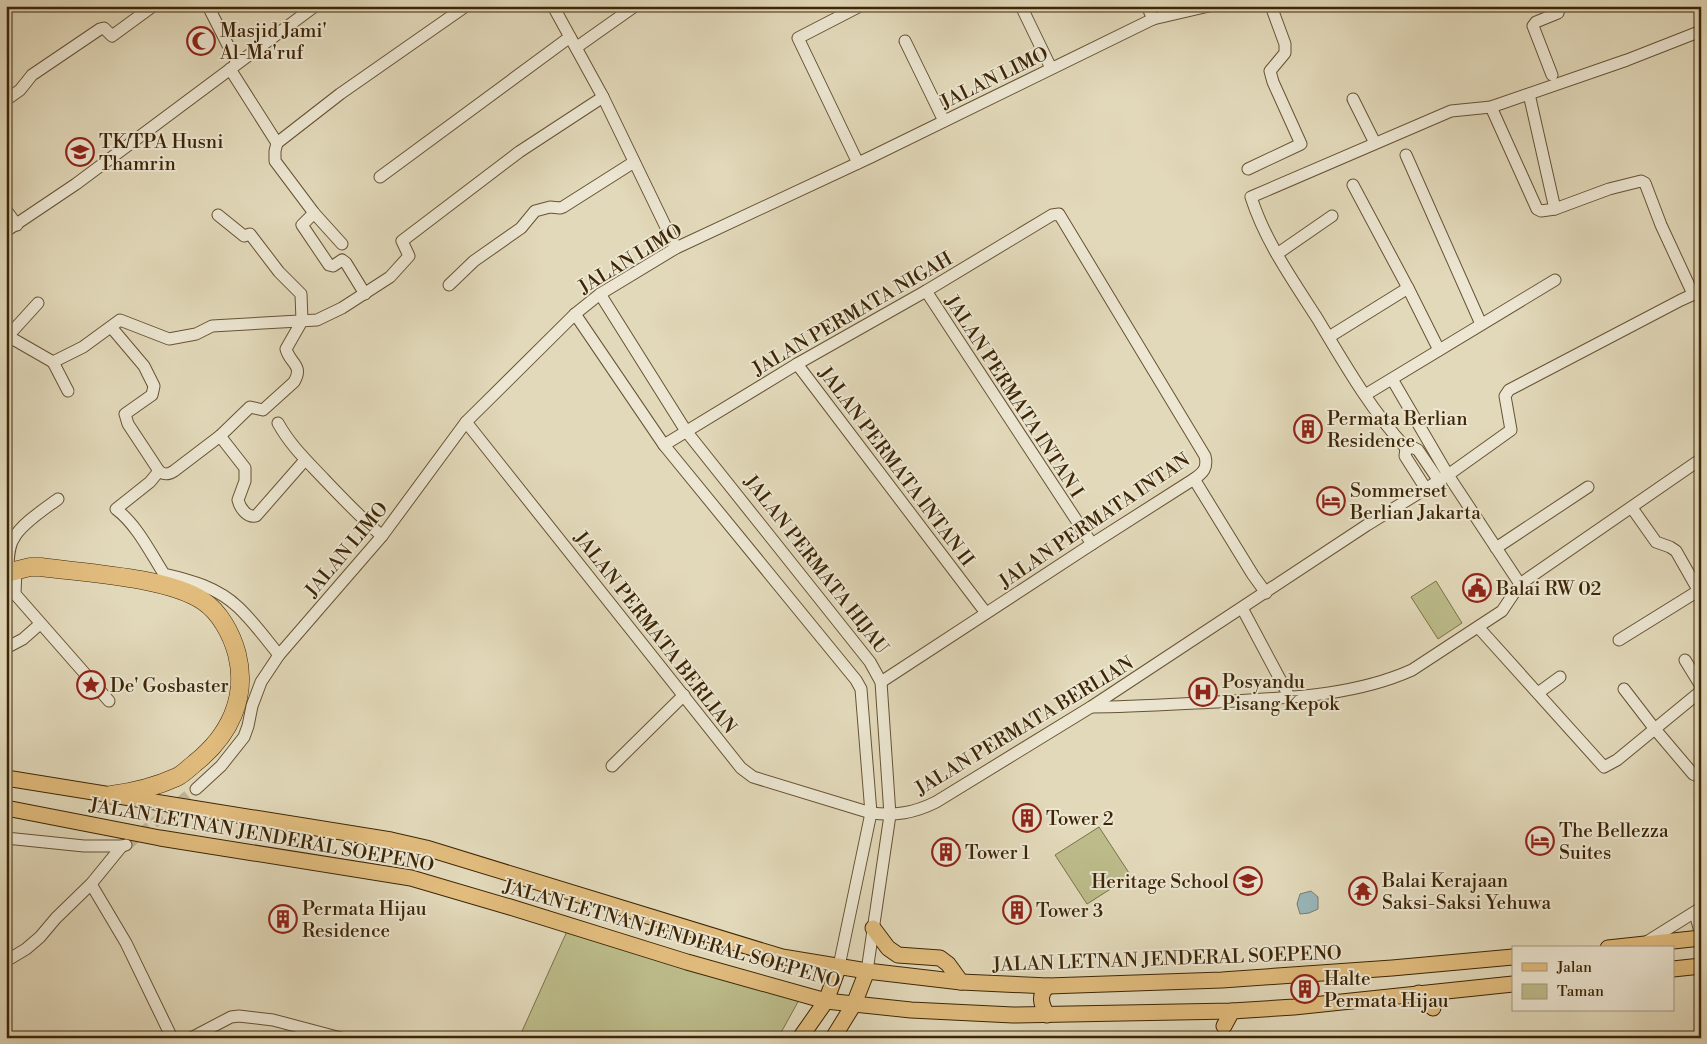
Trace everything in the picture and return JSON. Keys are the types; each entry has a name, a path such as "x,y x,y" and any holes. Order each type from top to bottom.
{"highway":[{"path":"9,569 41,567 133,579 162,585 193,595 204,601 221,620 235,648 239,663 239,698 234,714 226,729 210,752 179,776 144,790 111,795"}],"main road":[{"name":"JALAN LETNAN JENDERAL SOEPENO","path":"6,778 391,840 426,848 782,957 867,971 961,982 1048,986 1301,975 1512,957"},
{"name":"JALAN LETNAN JENDERAL SOEPENO","path":"6,808 160,838 417,880 687,962 826,1001 911,1010 1013,1015 1232,1011 1294,1007 1512,984"},
{"path":"873,928 888,948 898,955 940,958 948,964 961,982"},
{"path":"1626,946 1701,936"},
{"path":"800,1038 826,1001 839,966"},
{"path":"1674,969 1701,966"},
{"name":"JALAN PERMATA HIJAU","path":"834,1038 854,1004 867,971"},
{"path":"1047,1015 1041,1002 1044,990 1048,986"},
{"path":"1419,993 1433,1008"},
{"path":"1224,1026 1232,1011"}],"street":[{"path":"6,100 20,90 32,75 100,29 104,28 112,36 153,6"},
{"path":"208,6 233,66 277,143"},
{"path":"6,232 76,184 315,6"},
{"path":"342,244 314,213 275,161 277,143 340,94 466,6"},
{"path":"553,6 602,97 676,248"},
{"path":"577,48 635,6"},
{"path":"858,163 798,38 844,10 860,6"},
{"path":"1021,6 1051,68"},
{"path":"1148,6 1152,19"},
{"name":"JALAN LIMO","path":"196,789 221,766 244,737 252,706 261,682 279,655 382,536 466,422 575,314 600,294 676,248 858,163 1152,19 1209,6"},
{"path":"1248,169 1301,144 1273,82 1270,71 1285,54 1285,44 1271,6"},
{"path":"1552,75 1533,26 1536,22 1558,13 1560,6"},
{"path":"1520,584 1496,548 1443,478 1418,450 1406,448 1364,395 1277,254 1258,219 1251,197 1451,111 1491,107 1627,60 1701,30"},
{"path":"380,177 570,36"},
{"path":"905,41 944,121"},
{"path":"1529,94 1555,208"},
{"path":"53,362 83,347 122,320 169,339 196,334 212,326 317,320 365,294 396,273 409,257 402,240 519,152 602,97"},
{"path":"1353,99 1375,143"},
{"path":"1491,107 1537,209 1545,212 1608,189 1643,181 1698,294"},
{"path":"1406,155 1481,324"},
{"path":"449,284 474,261 521,228 535,211 550,207 563,207 634,162"},
{"path":"1353,185 1439,350"},
{"path":"6,210 17,225"},
{"path":"314,213 302,225 329,265 333,266 342,260 346,263 365,294"},
{"name":"JALAN PERMATA NIGAH","path":"664,445 797,364 926,291 1052,215 1059,214"},
{"name":"JALAN PERMATA INTAN","path":"881,682 1194,479 1205,469 1205,456 1059,214"},
{"path":"111,327 144,366 154,386 152,395 125,414 128,424 159,471 163,474 170,474 220,436 250,407 263,410 294,382 298,367 286,349 302,321 300,294 279,272 250,234 244,236 218,215"},
{"path":"1277,254 1332,216"},
{"path":"1364,395 1554,280"},
{"path":"1329,338 1408,288"},
{"name":"JALAN PERMATA INTAN I","path":"926,291 1092,544"},
{"name":"JALAN PERMATA HIJAU","path":"600,294 686,431 870,662 881,682 890,815 867,971"},
{"name":"JALAN PERMATA BERLIAN","path":"466,422 741,768 753,777 871,813 890,815 923,809 936,802 1091,707 1367,525 1443,478 1511,430 1505,398 1507,392 1698,294"},
{"path":"38,303 7,335 53,362 68,391"},
{"path":"575,314 664,445 856,680 862,696 871,813 839,966"},
{"name":"JALAN PERMATA INTAN II","path":"797,364 986,613"},
{"path":"1392,378 1443,478"},
{"path":"278,423 288,442 382,536"},
{"path":"220,436 245,468 245,481 238,500 243,510 249,516 256,516 305,460"},
{"path":"1406,448 1405,456 1426,489"},
{"path":"1091,707 1290,698 1358,688 1395,678 1412,670 1502,611 1520,584 1701,459"},
{"path":"159,471 150,482 116,509 131,525 164,574 191,580 212,589 238,607 279,655"},
{"path":"1194,479 1266,593"},
{"path":"1496,548 1588,487"},
{"path":"58,499 34,517 14,536 10,546 9,569 16,594 40,624 109,701"},
{"path":"1619,640 1699,593 1676,551 1656,542 1632,508"},
{"path":"6,534 10,546"},
{"path":"1242,608 1290,698"},
{"path":"6,648 23,639 40,624"},
{"path":"1478,627 1604,768 1617,760 1701,690"},
{"path":"1685,660 1701,686"},
{"path":"1538,693 1560,677"},
{"path":"1624,689 1654,728 1694,774 1701,772"},
{"path":"612,766 684,695"},
{"path":"6,838 84,846 125,845 40,937 26,949 6,961"},
{"path":"91,884 126,943 172,1038"},
{"path":"1700,908 1696,917 1701,936"},
{"path":"1644,944 1700,908"},
{"path":"191,1038 231,1017 239,1016 273,1020 341,1038"}],"green space":[{"path":"1436,581 1462,623 1438,639 1411,597"},
{"path":"1099,827 1131,876 1087,904 1055,855"},
{"path":"568,929 799,1000 778,1038 519,1038"}],"water":[{"path":"1311,891 1318,897 1318,909 1300,914 1297,904 1300,894"}],"tunnel":[{"path":"128,844 196,789"}],"place":[{"name":"Masjid Jami' Al-Ma'ruf","path":"201,41"},
{"name":"TK/TPA Husni Thamrin","path":"80,152"},
{"name":"Permata Berlian Residence","path":"1308,429"},
{"name":"Sommerset Berlian Jakarta","path":"1331,501"},
{"name":"Balai RW 02","path":"1477,588"},
{"name":"De' Gosbaster","path":"91,685"},
{"name":"Posyandu Pisang Kepok","path":"1203,692"},
{"name":"Tower 2","path":"1027,818"},
{"name":"The Bellezza Suites","path":"1540,841"},
{"name":"Tower 1","path":"946,852"},
{"name":"Heritage School","path":"1248,881"},
{"name":"Balai Kerajaan Saksi-Saksi Yehuwa","path":"1363,891"},
{"name":"Tower 3","path":"1017,910"},
{"name":"Permata Hijau Residence","path":"283,919"},
{"name":"Halte Permata Hijau","path":"1305,989"}]}
